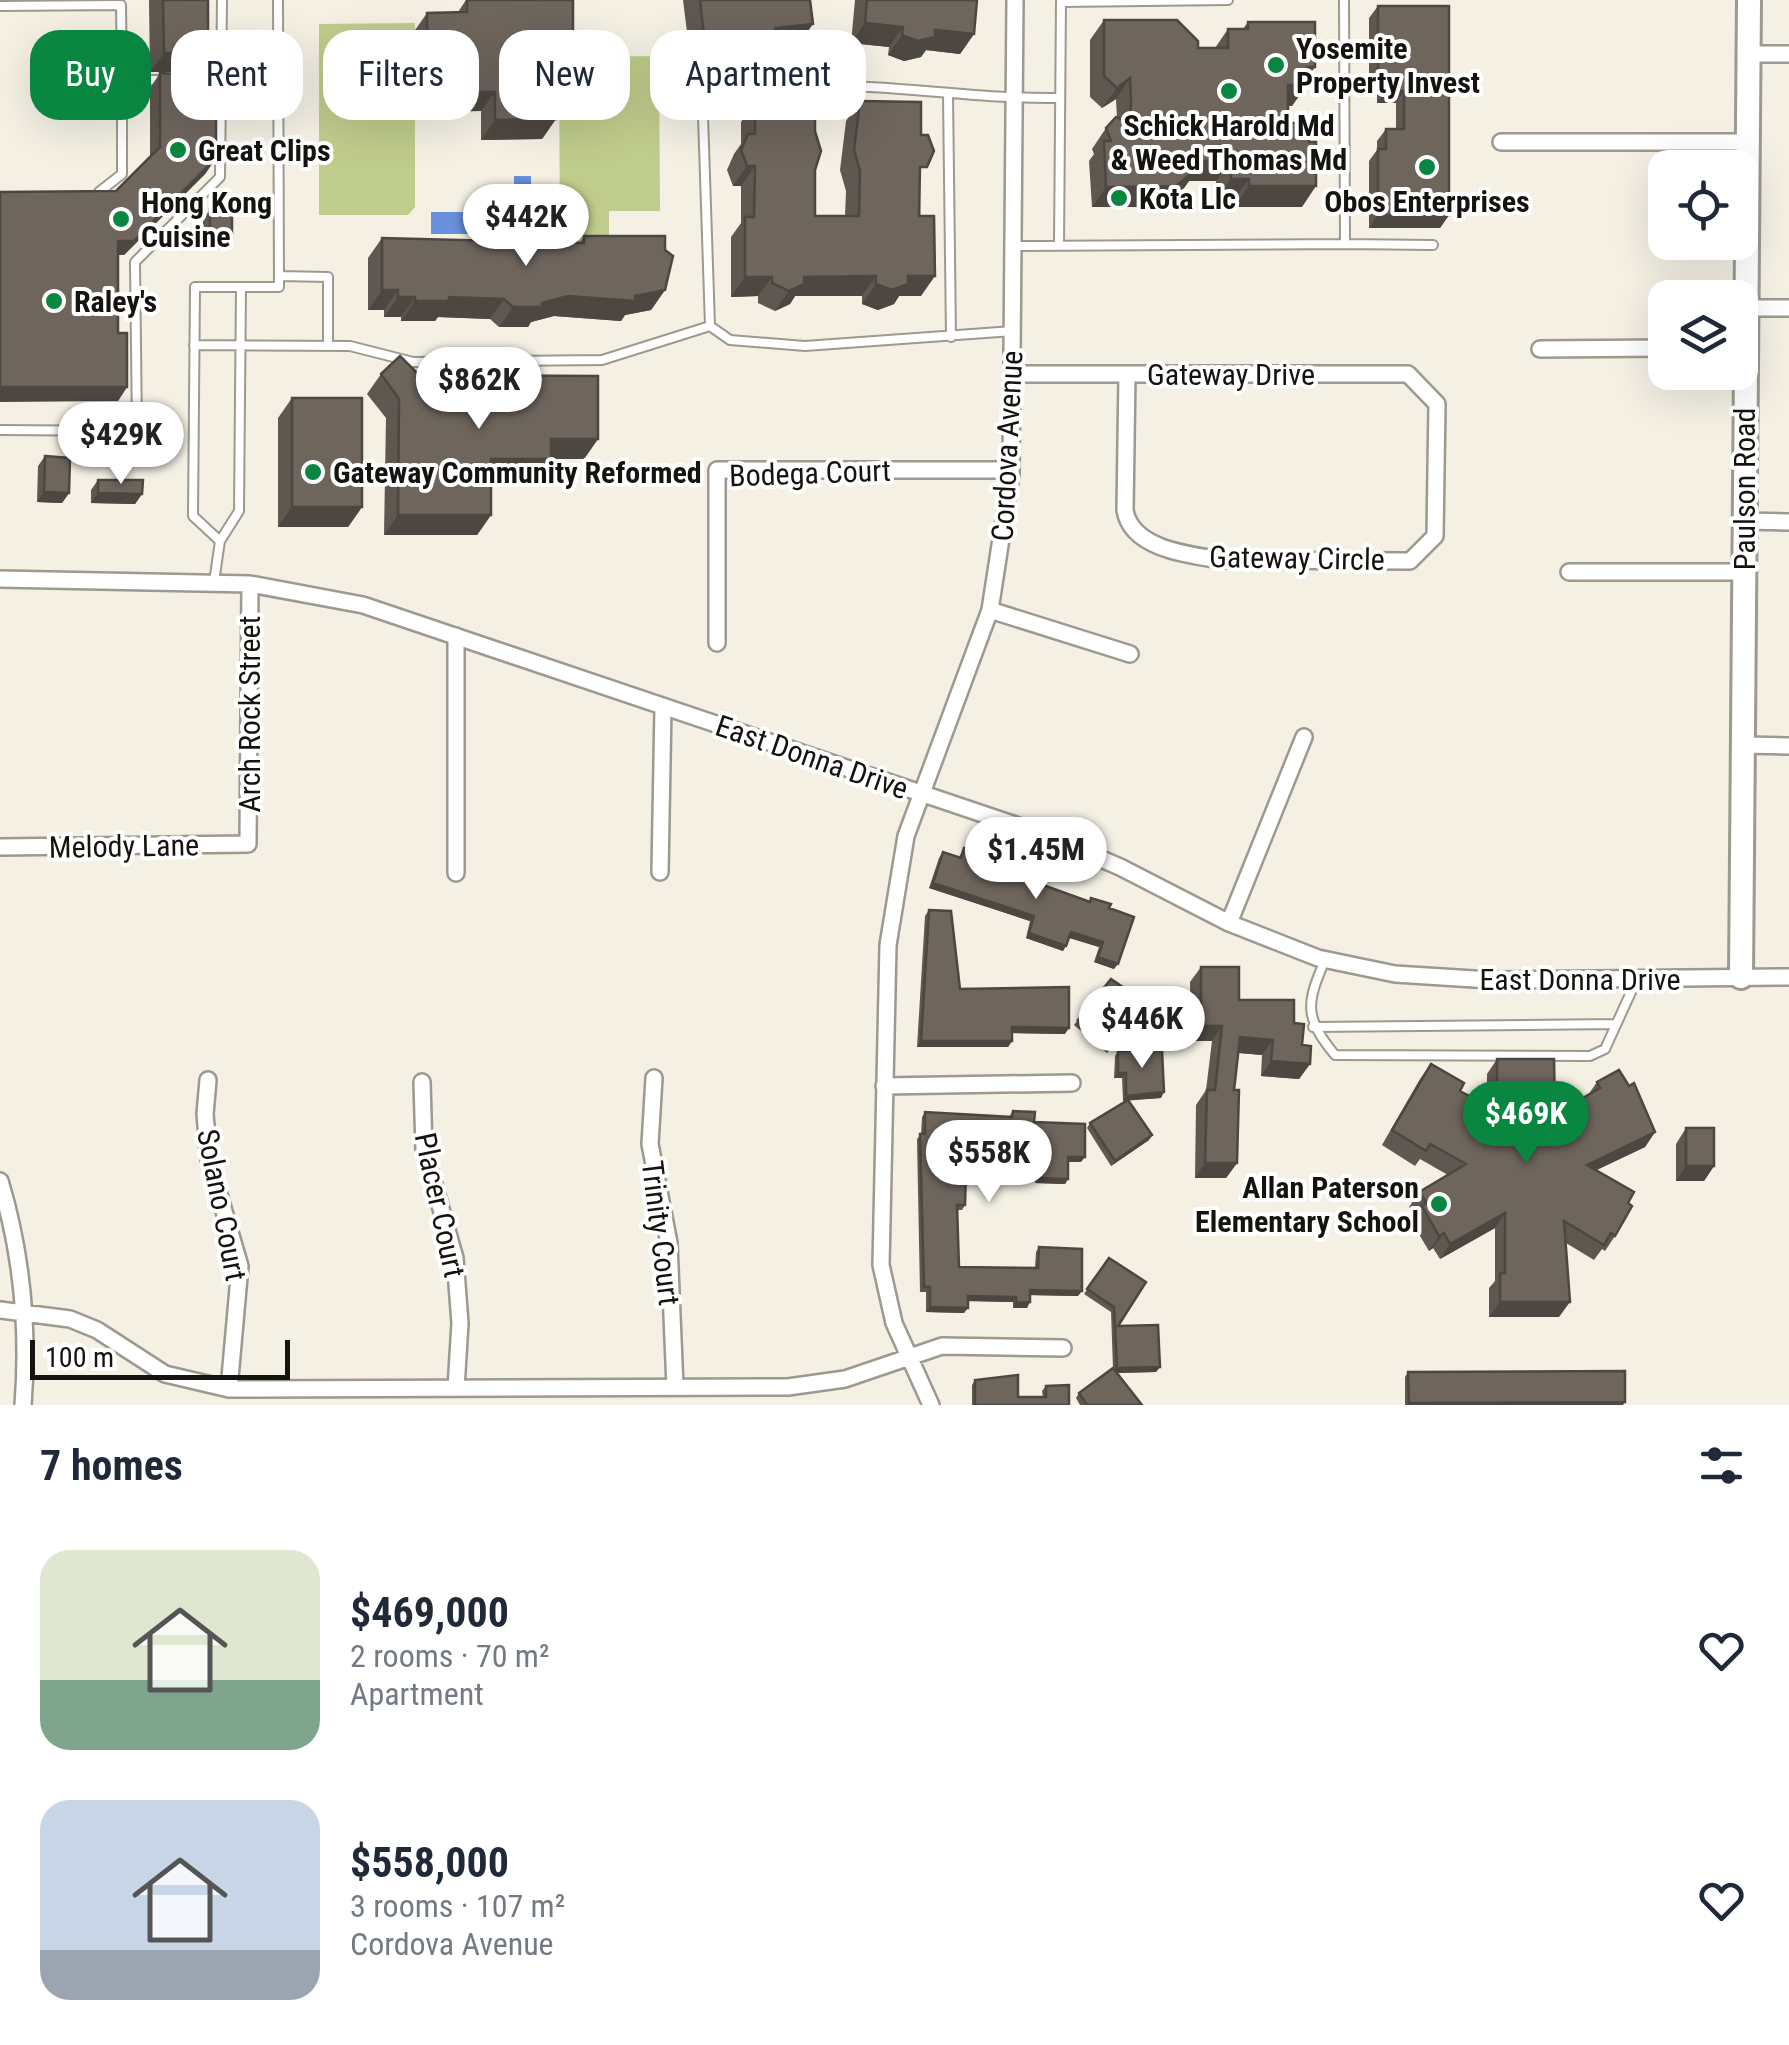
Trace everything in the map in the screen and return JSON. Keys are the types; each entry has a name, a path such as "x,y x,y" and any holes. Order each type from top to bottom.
{"street":[{"name":"Cordova Avenue","path":"931,1405 894,1322 880,1265 892,909 920,793 990,610 1003,546 1011,470 1015,0"},
{"name":"Paulson Road","path":"1746,280 1749,0"},
{"path":"1750,54 1789,54"},
{"path":"1501,142 1748,142"},
{"path":"1758,308 1789,308"},
{"path":"1540,349 1648,348"},
{"name":"Gateway Drive","path":"1012,374 1408,374 1437,404"},
{"name":"Gateway Circle","path":"1127,374 1125,510 1131,529 1140,538 1192,556 1222,560 1410,561 1435,536 1437,404"},
{"name":"Paulson Road","path":"1741,977 1743,390"},
{"name":"Bodega Court","path":"716,644 716,470 1011,470"},
{"path":"1744,522 1789,522"},
{"path":"1569,572 1744,572"},
{"name":"East Donna Drive","path":"0,580 250,584 363,605 1084,851 1230,923 1325,960 1371,971 1442,978 1789,977"},
{"name":"Arch Rock Street","path":"248,844 250,584"},
{"path":"990,610 1130,654"},
{"path":"456,636 456,873"},
{"path":"660,872 663,706"},
{"path":"1230,923 1304,737"},
{"path":"1743,745 1789,746"},
{"name":"Melody Lane","path":"0,847 248,844"},
{"name":"Trinity Court","path":"654,1078 650,1144 669,1243 675,1387"},
{"name":"Solano Court","path":"208,1080 205,1114 210,1160 240,1266 237,1336 229,1389"},
{"name":"Placer Court","path":"422,1082 424,1149 455,1258 460,1323 456,1388"},
{"path":"884,1086 1072,1083"},
{"path":"0,1181 13,1219 24,1312 23,1405"},
{"path":"0,1310 70,1319 97,1330 165,1374 229,1389 816,1384 873,1371 909,1354 942,1346 1063,1348"}],"lane":[{"path":"222,0 222,30"},
{"path":"278,0 278,30"},
{"path":"1059,245 1061,2 1228,0"},
{"path":"1344,0 1345,244"},
{"path":"0,6 121,5 121,30"},
{"path":"710,326 704,116 712,97 830,83 948,95 1060,98"},
{"path":"948,95 951,337"},
{"path":"88,192 103,192 122,174 122,120"},
{"path":"0,430 137,431 135,262 220,177 221,120"},
{"path":"220,541 192,516 195,287 279,287 278,120"},
{"path":"1014,246 1433,245"},
{"path":"279,276 328,277 328,346"},
{"path":"214,582 220,541 240,511 241,287"},
{"path":"710,326 730,340 805,346 1013,332"},
{"path":"194,345 350,346 413,362 602,360 710,326"},
{"path":"1325,960 1310,995 1313,1027 1335,1055 1590,1056 1605,1049 1637,979"},
{"path":"1313,1027 1616,1024"}],"green space":[{"path":"415,23 415,30 323,30 323,120 415,120 415,207 408,215 319,215 319,24"},
{"path":"630,56 650,56 650,120 659,120 660,211 609,211 609,249 560,249 559,120 630,120"}],"water":[{"path":"514,176 531,176 531,220 514,220"},
{"path":"431,212 490,212 490,234 431,234"}],"building":[{"path":"163,0 208,0 208,30 171,30 171,53 164,53"},
{"path":"467,0 573,0 573,30 499,30 499,120 495,120 495,92 479,92 479,30 427,30 427,13 467,12"},
{"path":"700,0 810,0 813,24 775,30 703,30"},
{"path":"867,0 977,0 974,34 935,30 935,37 918,41 902,35 903,27 865,23"},
{"path":"1378,6 1449,6 1449,215 1378,215 1378,149 1386,149 1386,129 1404,129 1404,91 1385,91 1385,72 1378,72"},
{"path":"1104,20 1177,20 1198,41 1198,48 1228,48 1228,29 1248,29 1248,22 1315,22 1315,67 1307,67 1307,85 1288,85 1288,116 1289,123 1309,123 1309,142 1316,142 1316,186 1249,186 1249,179 1231,179 1231,161 1198,161 1199,167 1176,186 1106,187 1104,141 1111,141 1106,128 1116,117 1130,124 1131,101 1130,78 1117,88 1104,76"},
{"name":"Raley's","path":"160,73 171,74 171,120 216,120 216,158 134,241 118,241 118,333 127,333 127,387 0,387 0,192 116,191 160,147"},
{"path":"866,101 921,102 921,135 928,135 934,151 927,167 920,167 919,216 934,216 935,276 908,276 908,284 892,290 876,284 876,276 804,277 804,284 789,291 772,283 772,277 745,277 745,217 754,217 755,166 747,166 741,150 748,134 755,134 755,120 815,120 821,151 815,170 815,216 859,216 860,171 854,150 858,120 866,120"},
{"path":"210,209 232,209 232,240 210,240"},
{"path":"584,236 665,236 665,250 673,256 665,290 635,296 635,301 568,296 542,303 542,307 513,307 504,299 449,297 449,301 415,301 415,297 398,297 398,290 382,290 382,238 584,243"},
{"path":"400,356 419,375 598,376 598,439 551,439 551,459 491,459 491,515 398,515 399,399 381,374"},
{"name":"Gateway Community Reformed","path":"292,398 362,398 362,507 292,507"},
{"path":"45,456 70,458 69,493 44,492"},
{"path":"98,480 143,480 142,494 98,493"},
{"path":"964,848 987,854 985,860 1036,871 1032,881 1090,902 1091,898 1111,904 1109,908 1134,917 1118,964 1098,957 1103,942 1071,932 1066,946 1029,933 1034,916 933,883 943,852 961,858"},
{"path":"929,910 951,911 960,989 1069,987 1069,1028 1012,1027 1012,1041 921,1041"},
{"path":"1201,967 1239,967 1239,1000 1294,1000 1294,1023 1304,1024 1302,1045 1311,1046 1310,1064 1271,1061 1273,1040 1240,1037 1234,1090 1239,1090 1237,1163 1205,1163 1207,1090 1215,1090 1222,1026 1201,1026"},
{"path":"1111,979 1133,994 1118,1012 1131,1021 1110,1048 1078,1020"},
{"path":"1162,1050 1164,1092 1126,1096 1126,1073 1118,1073 1118,1051"},
{"path":"1497,1059 1554,1059 1555,1114 1600,1088 1597,1082 1619,1070 1629,1086 1634,1083 1655,1132 1587,1165 1634,1192 1628,1203 1632,1206 1615,1236 1611,1233 1604,1245 1564,1221 1570,1302 1500,1302 1500,1273 1505,1273 1505,1213 1450,1244 1444,1233 1439,1236 1422,1206 1427,1203 1419,1192 1466,1164 1430,1144 1426,1151 1392,1130 1431,1064 1464,1083 1460,1091 1486,1105 1497,1084"},
{"path":"1128,1100 1152,1135 1115,1161 1090,1123"},
{"path":"1013,1111 1035,1112 1034,1122 1085,1124 1085,1157 1068,1157 1068,1179 1039,1178 1039,1150 994,1149 994,1140 967,1140 965,1205 957,1205 959,1267 1038,1268 1039,1247 1082,1249 1082,1291 1030,1290 1030,1302 1016,1303 1016,1297 968,1296 968,1308 930,1307 930,1287 924,1287 920,1134 925,1134 925,1112 1012,1117"},
{"path":"1686,1128 1714,1128 1714,1166 1686,1166"},
{"path":"1109,1258 1146,1282 1118,1326 1158,1325 1160,1367 1117,1368 1114,1307 1087,1289"},
{"path":"1113,1368 1142,1405 1087,1405 1079,1393"},
{"path":"1625,1371 1625,1402 1409,1403 1408,1372"},
{"path":"1018,1375 1018,1397 1046,1397 1046,1386 1069,1385 1069,1405 975,1405 975,1380"}],"place":[{"name":"Yosemite Property Invest","path":"1276,65"},
{"name":"Schick Harold Md & Weed Thomas Md","path":"1229,91"},
{"name":"Great Clips","path":"178,150"},
{"name":"Obos Enterprises","path":"1427,167"},
{"name":"Kota Llc","path":"1119,198"},
{"name":"Hong Kong Cuisine","path":"121,219"},
{"name":"Raley's","path":"54,301"},
{"name":"Gateway Community Reformed","path":"313,472"},
{"name":"Allan Paterson Elementary School","path":"1439,1204"}]}
